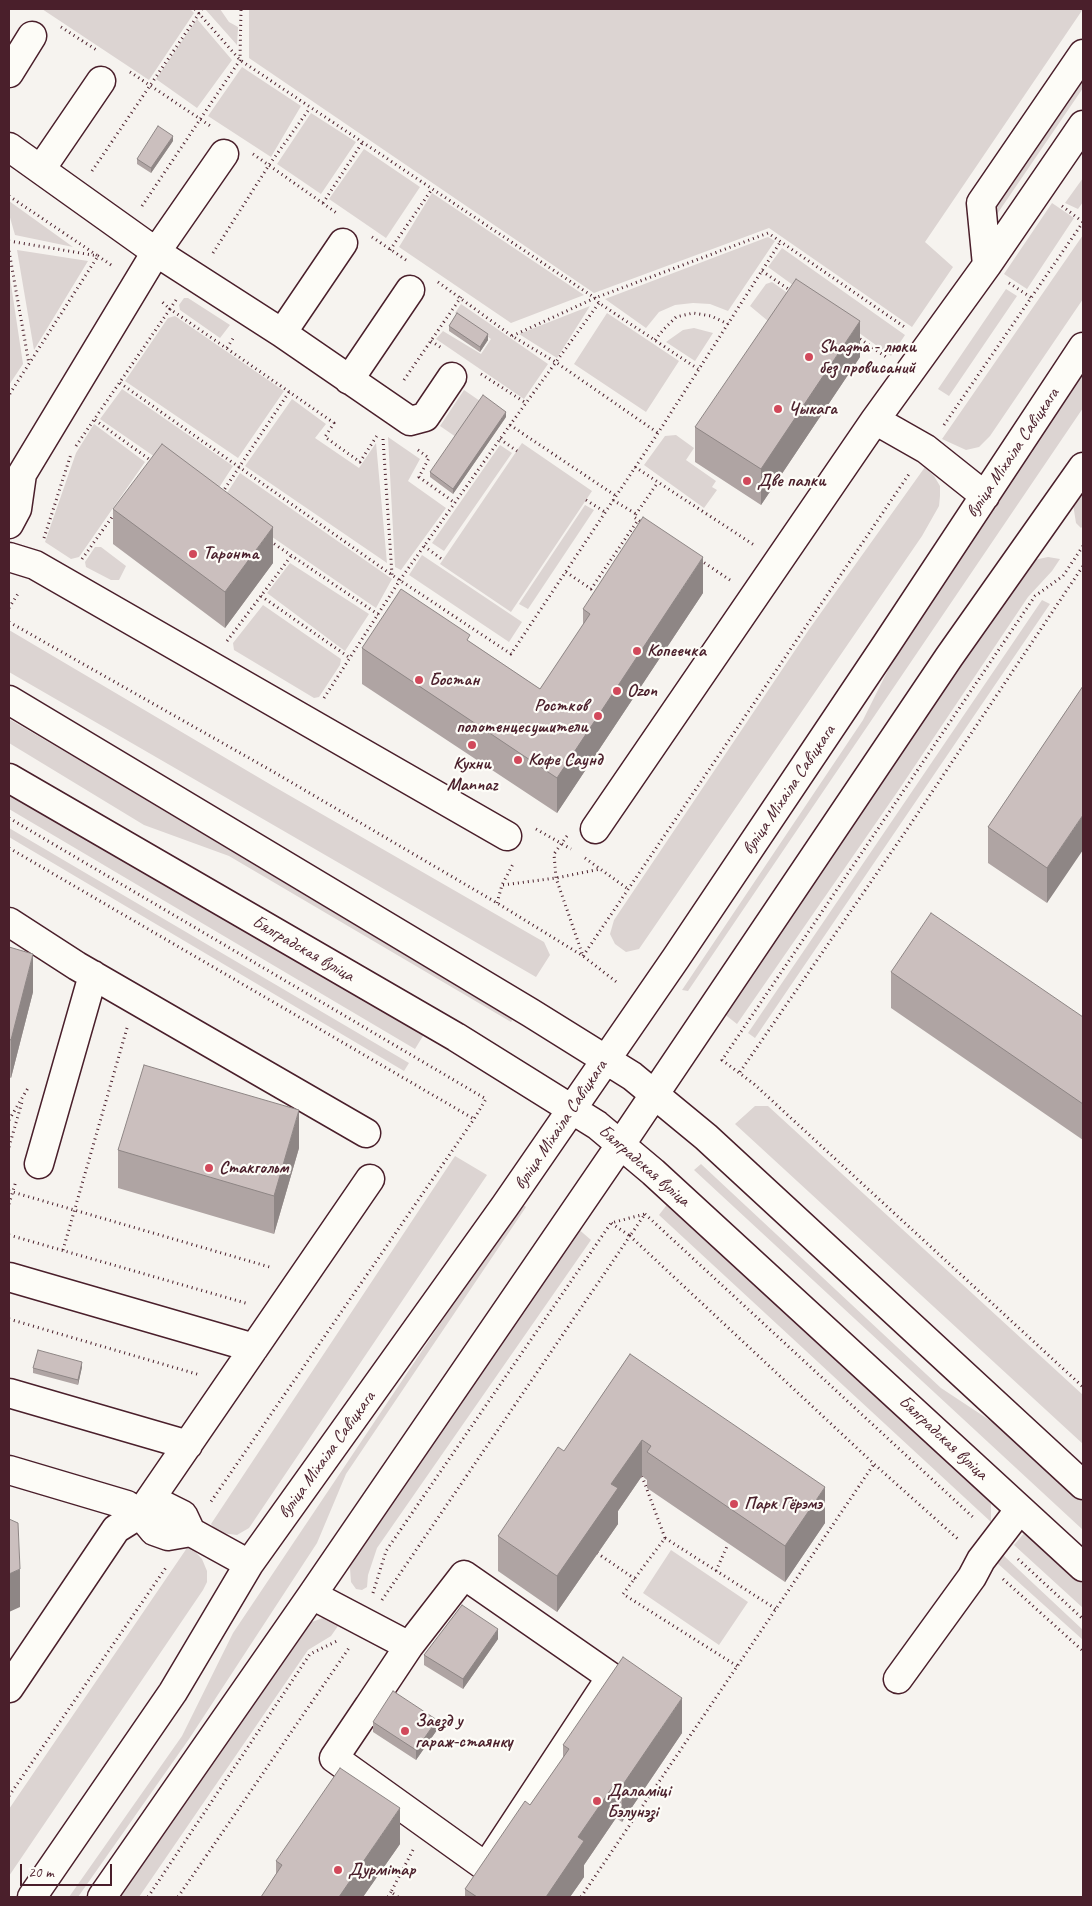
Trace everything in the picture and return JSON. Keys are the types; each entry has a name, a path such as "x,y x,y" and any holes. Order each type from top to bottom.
{"street":[{"path":"9,73 32,36"},
{"path":"987,265 981,203 1083,54"},
{"path":"41,169 100,80"},
{"path":"595,829 875,420 987,265 1083,125"},
{"path":"9,147 156,252 282,332 410,421 425,417 452,377"},
{"path":"9,524 17,510 22,474 136,283 224,154"},
{"path":"282,332 343,242"},
{"path":"349,380 410,290"},
{"name":"вуліца Міхаіла Савіцкага","path":"32,1897 173,1692 249,1564 505,1206 870,670 1083,347"},
{"path":"875,420 926,449 984,496"},
{"path":"102,1897 312,1595 621,1144 949,657 1083,466"},
{"path":"9,557 35,565 518,841"},
{"path":"9,700 606,1058 655,1094 706,1138 1083,1485"},
{"name":"Бялградская вуліца","path":"9,778 456,1037 572,1108 621,1144 1083,1566"},
{"path":"9,922 135,1000 366,1133"},
{"path":"39,1164 93,975"},
{"path":"9,1688 116,1529 140,1514 370,1179"},
{"path":"9,1277 254,1348"},
{"path":"9,1393 188,1445"},
{"path":"9,1470 128,1505 140,1514 154,1531 168,1536 191,1532 249,1564"},
{"path":"898,1680 1020,1509"},
{"path":"464,1575 610,1676 486,1867 334,1758 409,1646 464,1575"},
{"path":"312,1595 409,1646"},
{"path":"369,1706 402,1728"}],"path":[{"path":"195,9 240,60 698,369"},
{"path":"92,172 202,9"},
{"path":"139,209 240,60 242,9"},
{"path":"323,203 362,143"},
{"path":"390,250 432,189"},
{"path":"9,196 98,256 170,309 334,423 325,437 360,462 382,428 392,575"},
{"path":"583,956 926,449 1083,222"},
{"path":"512,336 595,298 768,233 913,334"},
{"path":"9,241 98,256"},
{"path":"120,383 392,575 511,654 781,241"},
{"path":"9,251 29,365"},
{"path":"9,395 98,256"},
{"path":"762,271 793,292"},
{"path":"401,384 461,297"},
{"path":"320,705 400,580 510,425 600,303"},
{"path":"41,547 72,453 170,309"},
{"path":"655,340 676,317 693,314 712,316 728,324"},
{"path":"854,335 893,362"},
{"path":"220,497 289,392"},
{"path":"95,420 159,466"},
{"path":"510,425 636,514"},
{"path":"500,439 516,450"},
{"path":"414,448 429,458 419,477 455,503"},
{"path":"635,467 756,546"},
{"path":"646,525 634,517 658,482"},
{"path":"586,500 605,512"},
{"path":"77,567 117,510"},
{"path":"566,572 590,589 638,520"},
{"path":"268,540 379,615"},
{"path":"424,546 443,560"},
{"path":"1083,546 1063,576 1035,596 722,1060 740,1072 1083,1387"},
{"path":"223,648 291,556"},
{"path":"693,556 732,581"},
{"path":"740,1072 903,836 1083,566"},
{"path":"261,596 350,658"},
{"path":"9,622 497,903 583,956 619,984"},
{"path":"9,818 486,1099 9,1796"},
{"path":"568,834 554,854 556,878 583,956"},
{"path":"497,903 518,841 562,842 628,889"},
{"path":"9,848 474,1119"},
{"path":"502,885 556,878 600,869"},
{"path":"63,1250 135,1000"},
{"path":"9,1147 24,1096"},
{"path":"9,1191 303,1277"},
{"path":"148,1897 310,1654 342,1639 361,1620 374,1591 386,1551 611,1223 645,1214"},
{"path":"178,1897 361,1620 645,1214"},
{"path":"645,1214 990,1550 1083,1651"},
{"path":"611,1223 630,1236 874,1464 1083,1619"},
{"path":"9,1235 278,1313"},
{"path":"9,1319 230,1383"},
{"path":"581,1897 874,1464"},
{"path":"642,1476 665,1538 776,1609"},
{"path":"665,1538 623,1594 737,1666"},
{"path":"716,1571 728,1544"},
{"path":"597,1554 635,1579"},
{"path":"388,1897 427,1825"},
{"path":"391,1892 398,1897"}],"shaded area":[{"path":"42,9 190,9 194,13 149,80"},
{"path":"205,9 220,9 229,22 238,27 237,45"},
{"path":"249,9 1083,9 925,242 953,267 912,327 769,228 594,293 249,58"},
{"path":"197,19 232,60 197,108 156,79"},
{"path":"242,67 301,106 271,157 208,116"},
{"path":"1083,75 1083,88 991,223 989,213"},
{"path":"311,113 356,142 321,194 277,164"},
{"path":"364,149 420,187 386,238 329,199"},
{"path":"1083,178 1083,202 1078,209 1065,203"},
{"path":"432,193 584,295 511,323 399,247"},
{"path":"9,201 73,247 15,235 9,214"},
{"path":"1052,203 1074,218 1027,289 1004,274"},
{"path":"1083,235 1083,299 990,436 979,447 966,450 942,439"},
{"path":"768,237 775,241 728,311 710,304 675,305 659,312 646,328 605,299"},
{"path":"782,248 905,335 891,356 768,267"},
{"path":"17,250 88,261 34,350"},
{"path":"9,271 23,364 9,385"},
{"path":"772,282 867,349 864,353 791,305 768,321 750,306 766,284"},
{"path":"1006,289 1017,296 949,396 938,389"},
{"path":"184,298 188,298 230,325 220,338 180,310 179,305"},
{"path":"461,304 548,364 524,399 436,339 443,331 481,354 491,339 455,313"},
{"path":"590,306 557,358 519,334"},
{"path":"607,313 679,361 646,412 574,364"},
{"path":"175,316 284,391 238,458 125,381 168,318"},
{"path":"694,328 713,333 695,361 666,342 683,330"},
{"path":"1083,372 1083,408 688,991 682,990 863,720 904,638"},
{"path":"122,389 233,466 213,497 100,419"},
{"path":"464,390 480,401 456,437 440,426"},
{"path":"292,399 326,424 315,438 359,468 376,443 387,563 245,466"},
{"path":"94,424 145,462 79,557 71,559 45,542 76,453"},
{"path":"676,435 694,448 686,460 716,481 712,487 717,490 704,508 644,465 665,436"},
{"path":"388,437 420,459 408,481 446,508 401,570 395,567"},
{"path":"522,443 592,491 511,612 440,564"},
{"path":"500,445 512,453 444,551 432,543"},
{"path":"925,467 940,486 940,496 939,506 922,536 639,949 626,952 615,944 610,934 614,920 810,628"},
{"path":"240,473 392,579 376,608 221,502"},
{"path":"1083,483 1083,526 1081,528 1076,523 1073,504"},
{"path":"585,505 594,510 528,609 519,604"},
{"path":"95,547 101,547 126,566 119,580 111,580 86,567 85,562"},
{"path":"422,555 522,622 509,642 409,575"},
{"path":"1048,557 1060,559 1052,571 1028,597 898,791 737,1024 723,1013 881,776 1034,560"},
{"path":"290,563 369,614 345,651 267,593"},
{"path":"1042,600 1050,604 755,1038 748,1033"},
{"path":"263,605 341,659 340,665 319,697 314,698 234,650 233,643"},
{"path":"9,630 273,786 544,942 550,955 536,977 9,672"},
{"path":"9,719 515,1015 511,1022 229,856 144,825 9,743"},
{"path":"9,789 426,1031 415,1049 9,809"},
{"path":"9,828 409,1063 404,1071 9,837"},
{"path":"755,1106 768,1106 1083,1395 1083,1444 735,1124"},
{"path":"455,1156 487,1175 249,1528 237,1535 222,1533 216,1530 211,1524"},
{"path":"701,1164 941,1388 1015,1437 1083,1500 1083,1530 694,1170"},
{"path":"669,1202 991,1500 991,1522 659,1215"},
{"path":"521,1203 526,1207 346,1474 317,1543 189,1739 78,1897 69,1897 182,1736 233,1633"},
{"path":"576,1227 591,1240 377,1548 368,1575 367,1587 362,1590 356,1589 351,1582 350,1568 352,1556"},
{"path":"1026,1531 1083,1584 1083,1608 1014,1545"},
{"path":"189,1545 202,1559 207,1571 207,1582 203,1590 9,1876 9,1809"},
{"path":"671,1550 748,1602 719,1645 643,1593"},
{"path":"1003,1555 1083,1630 1083,1640 996,1562"},
{"path":"328,1618 338,1626 331,1636 308,1650 139,1897 118,1897 306,1624"}],"building":[{"path":"158,126 173,136 151,168 137,159"},
{"name":"Чыкага","path":"796,279 860,321 761,469 695,427"},
{"path":"457,313 488,334 480,347 449,326"},
{"path":"483,395 506,412 453,489 430,472"},
{"path":"162,444 273,527 225,592 113,509"},
{"name":"Бостан","path":"643,517 703,557 557,778 362,648 401,589 470,635 467,640 540,689 590,614 583,609"},
{"path":"1083,686 1083,815 1047,868 988,827"},
{"path":"931,913 1083,1017 1083,1104 891,972"},
{"path":"9,947 33,954 11,1040 9,1039"},
{"path":"144,1065 299,1110 274,1196 118,1150"},
{"path":"38,1350 82,1362 78,1380 33,1368"},
{"path":"630,1354 825,1487 785,1546 647,1452 651,1446 642,1440 611,1484 618,1488 557,1576 498,1536 558,1447 564,1451"},
{"path":"9,1519 18,1523 20,1569 9,1574"},
{"path":"462,1605 498,1629 463,1679 424,1655"},
{"name":"Даламіці Бэлунэзі","path":"623,1657 682,1698 622,1786 616,1782 578,1837 584,1841 546,1897 477,1897 465,1889 525,1801 530,1805 569,1749 563,1745"},
{"name":"Заезд у гараж-стаянку","path":"393,1691 437,1720 416,1750 373,1722"},
{"path":"340,1768 400,1808 339,1897 261,1897 282,1865 276,1861"}],"place":[{"name":"Shagma - люки без провисаний","path":"809,357"},
{"name":"Чыкага","path":"778,409"},
{"name":"Две палки","path":"747,481"},
{"name":"Таронта","path":"193,554"},
{"name":"Копеечка","path":"637,651"},
{"name":"Бостан","path":"419,680"},
{"name":"Ozon","path":"617,691"},
{"name":"Ростков полотенцесушители","path":"598,716"},
{"name":"Кухни Mannaz","path":"472,745"},
{"name":"Кофе Саунд","path":"518,760"},
{"name":"Стакгольм","path":"209,1168"},
{"name":"Парк Гёрэмэ","path":"734,1504"},
{"name":"Заезд у гараж-стаянку","path":"405,1731"},
{"name":"Даламіці Бэлунэзі","path":"597,1801"},
{"name":"Дурмітар","path":"338,1870"}]}
